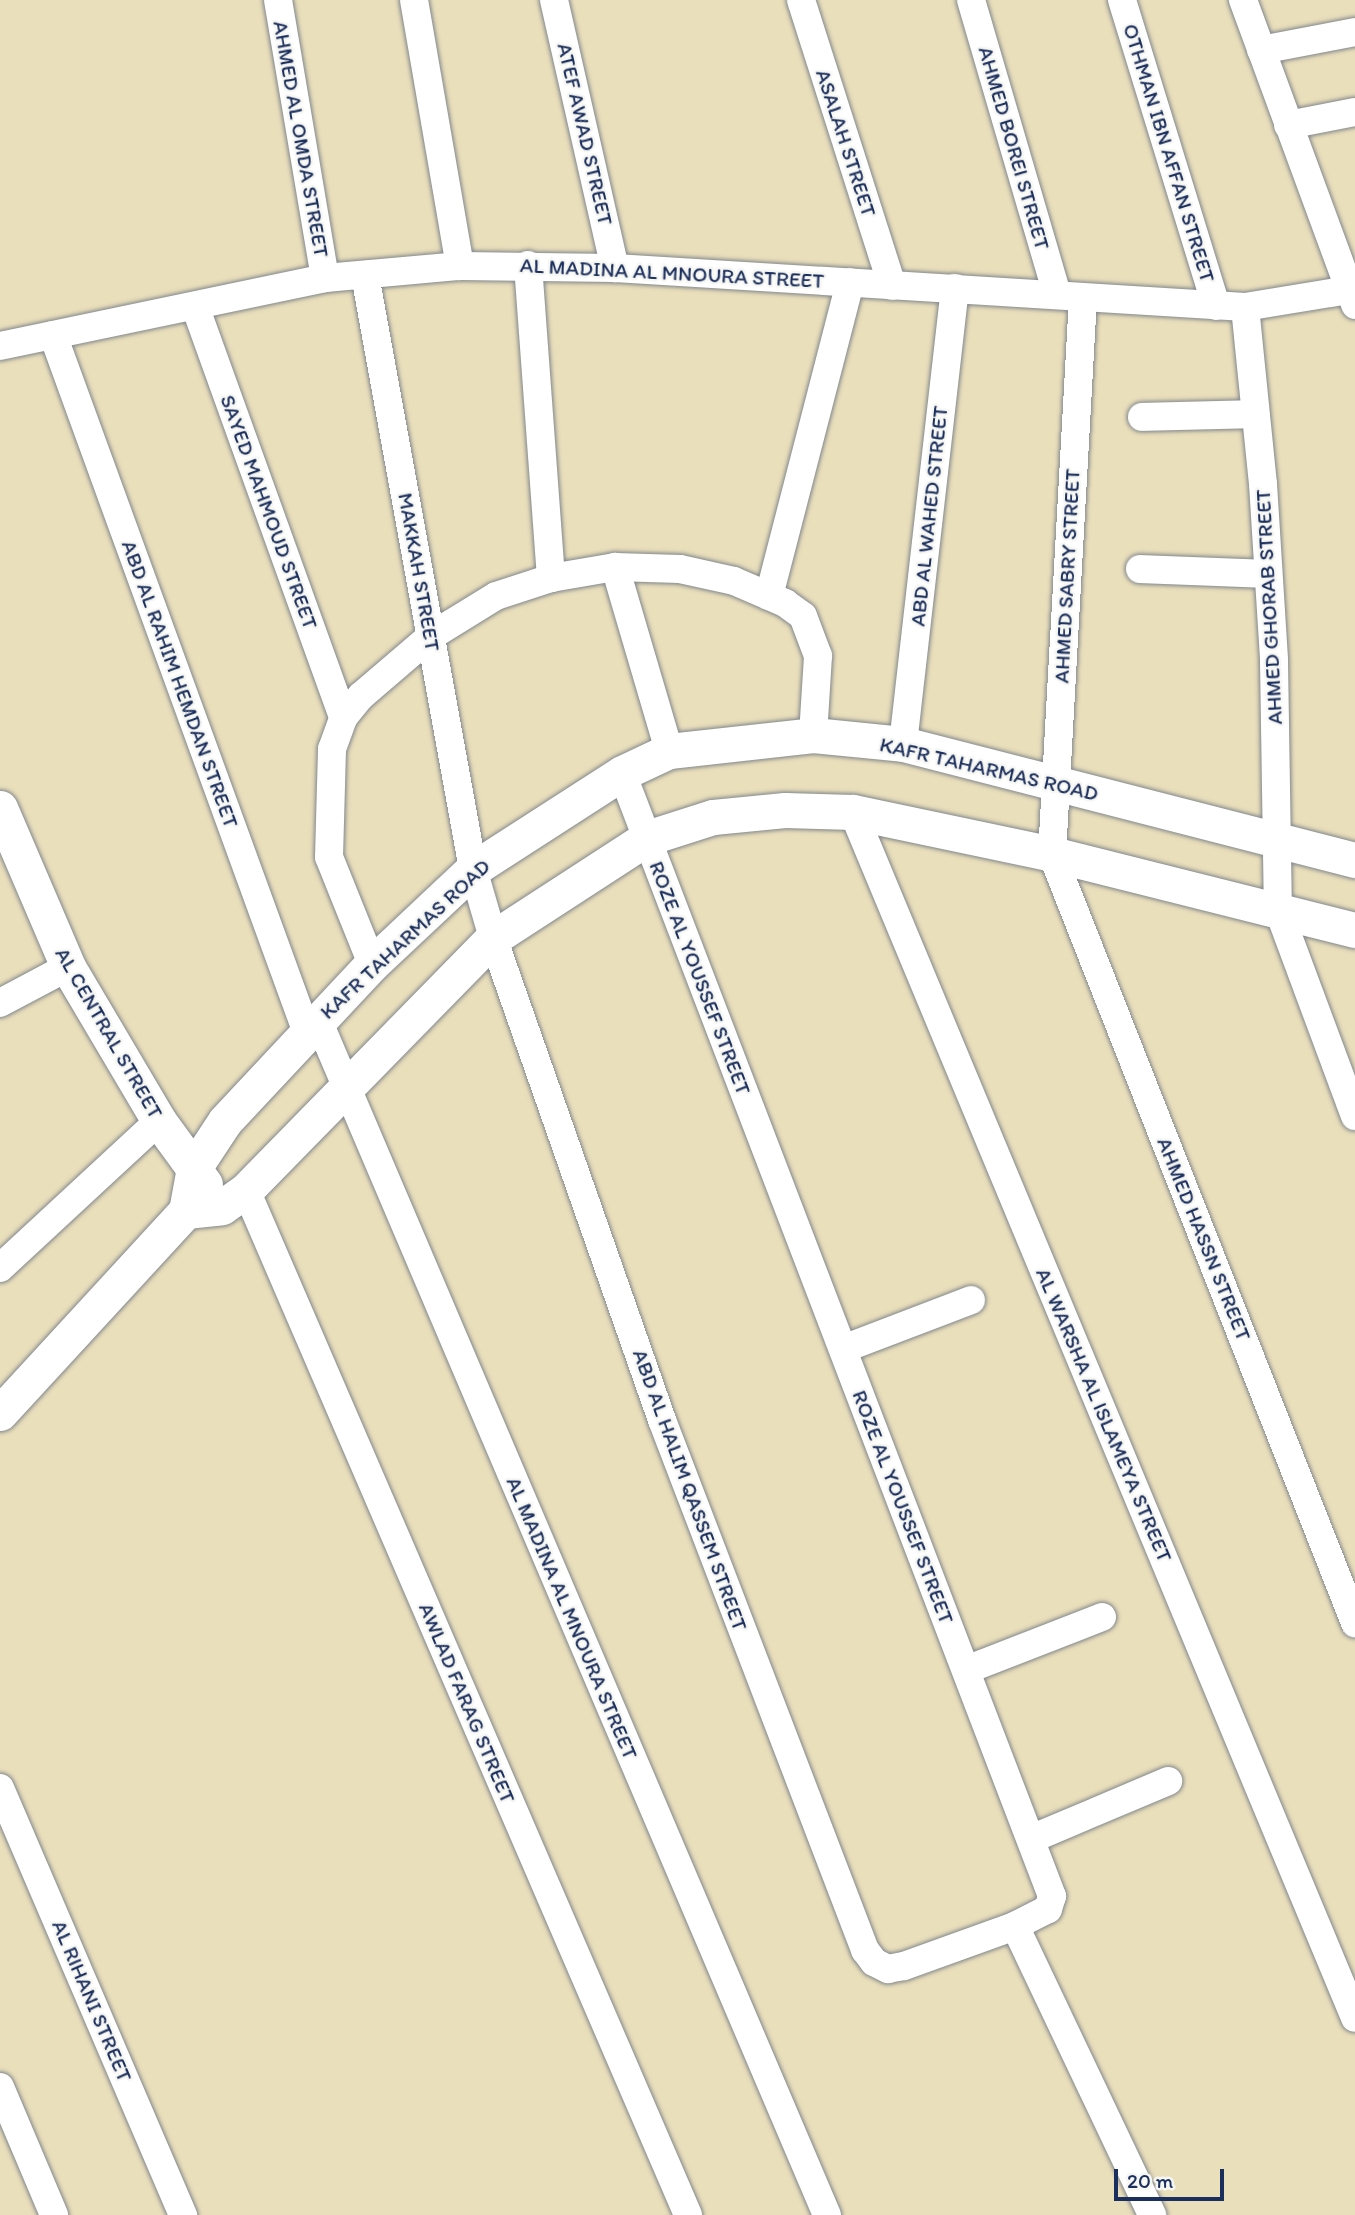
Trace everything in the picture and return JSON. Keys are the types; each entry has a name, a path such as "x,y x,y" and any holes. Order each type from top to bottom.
{"street":[{"name":"AHMED AL OMDA STREET","path":"278,0 325,278"},
{"path":"414,0 460,266"},
{"name":"ASALAH STREET","path":"801,0 892,286"},
{"name":"AHMED BOREI STREET","path":"971,0 1070,296"},
{"name":"OTHMAN IBN AFFAN STREET","path":"1122,0 1216,306"},
{"name":"AL MADINA AL MNOURA STREET","path":"0,346 325,278 460,266 615,268 1245,307 1350,285 1243,0"},
{"name":"ATEF AWAD STREET","path":"561,2 615,268"},
{"path":"1261,50 1355,32"},
{"path":"1288,125 1355,111"},
{"path":"528,265 551,578"},
{"name":"MAKKAH STREET","path":"365,275 473,869"},
{"path":"769,596 850,282"},
{"name":"ABD AL WAHED STREET","path":"903,744 955,289"},
{"name":"AHMED SABRY STREET","path":"1052,854 1070,296"},
{"name":"SAYED MAHMOUD STREET","path":"195,306 343,718"},
{"name":"AHMED GHORAB STREET","path":"1245,307 1268,574 1278,838 1278,909"},
{"name":"ABD AL RAHIM HEMDAN STREET","path":"53,335 312,1026"},
{"path":"1142,418 1255,414"},
{"path":"615,567 669,751"},
{"path":"372,964 329,857 332,749 343,718 361,695 431,636 496,596 551,578 615,567 680,569 734,581 769,596 803,616 813,634 818,656 813,735"},
{"path":"1140,569 1268,574"},
{"name":"KAFR TAHARMAS ROAD","path":"186,1211 194,1168 225,1121 372,964 473,869 622,772 669,751 813,735 903,744 1278,838 1355,860"},
{"name":"ROZE AL YOUSSEF STREET","path":"622,772 1052,1896 1048,1909 1015,1926"},
{"path":"0,1413 186,1211 234,1199 493,938 647,838 713,817 785,810 853,812 1052,854 1355,930"},
{"name":"AL WARSHA AL ISLAMEYA STREET","path":"853,812 1355,2018"},
{"name":"AL CENTRAL STREET","path":"2,817 68,967 159,1121 194,1168 234,1199"},
{"name":"AHMED HASSN STREET","path":"1052,854 1355,1623"},
{"name":"ABD AL HALIM QASSEM STREET","path":"473,869 493,938 662,1420 864,1950 874,1962 888,1969 904,1966 1015,1926"},
{"path":"1278,909 1355,1116"},
{"path":"0,1003 68,967"},
{"name":"AL MADINA AL MNOURA STREET","path":"312,1026 346,1087 827,2215"},
{"path":"0,1268 159,1121"},
{"name":"AWLAD FARAG STREET","path":"234,1199 688,2215"},
{"path":"843,1349 971,1300"},
{"path":"966,1670 1102,1617"},
{"path":"1031,1839 1168,1781"},
{"name":"AL RIHANI STREET","path":"0,1787 183,2215"},
{"path":"1015,1926 1152,2215"},
{"path":"0,2087 54,2215"}]}
